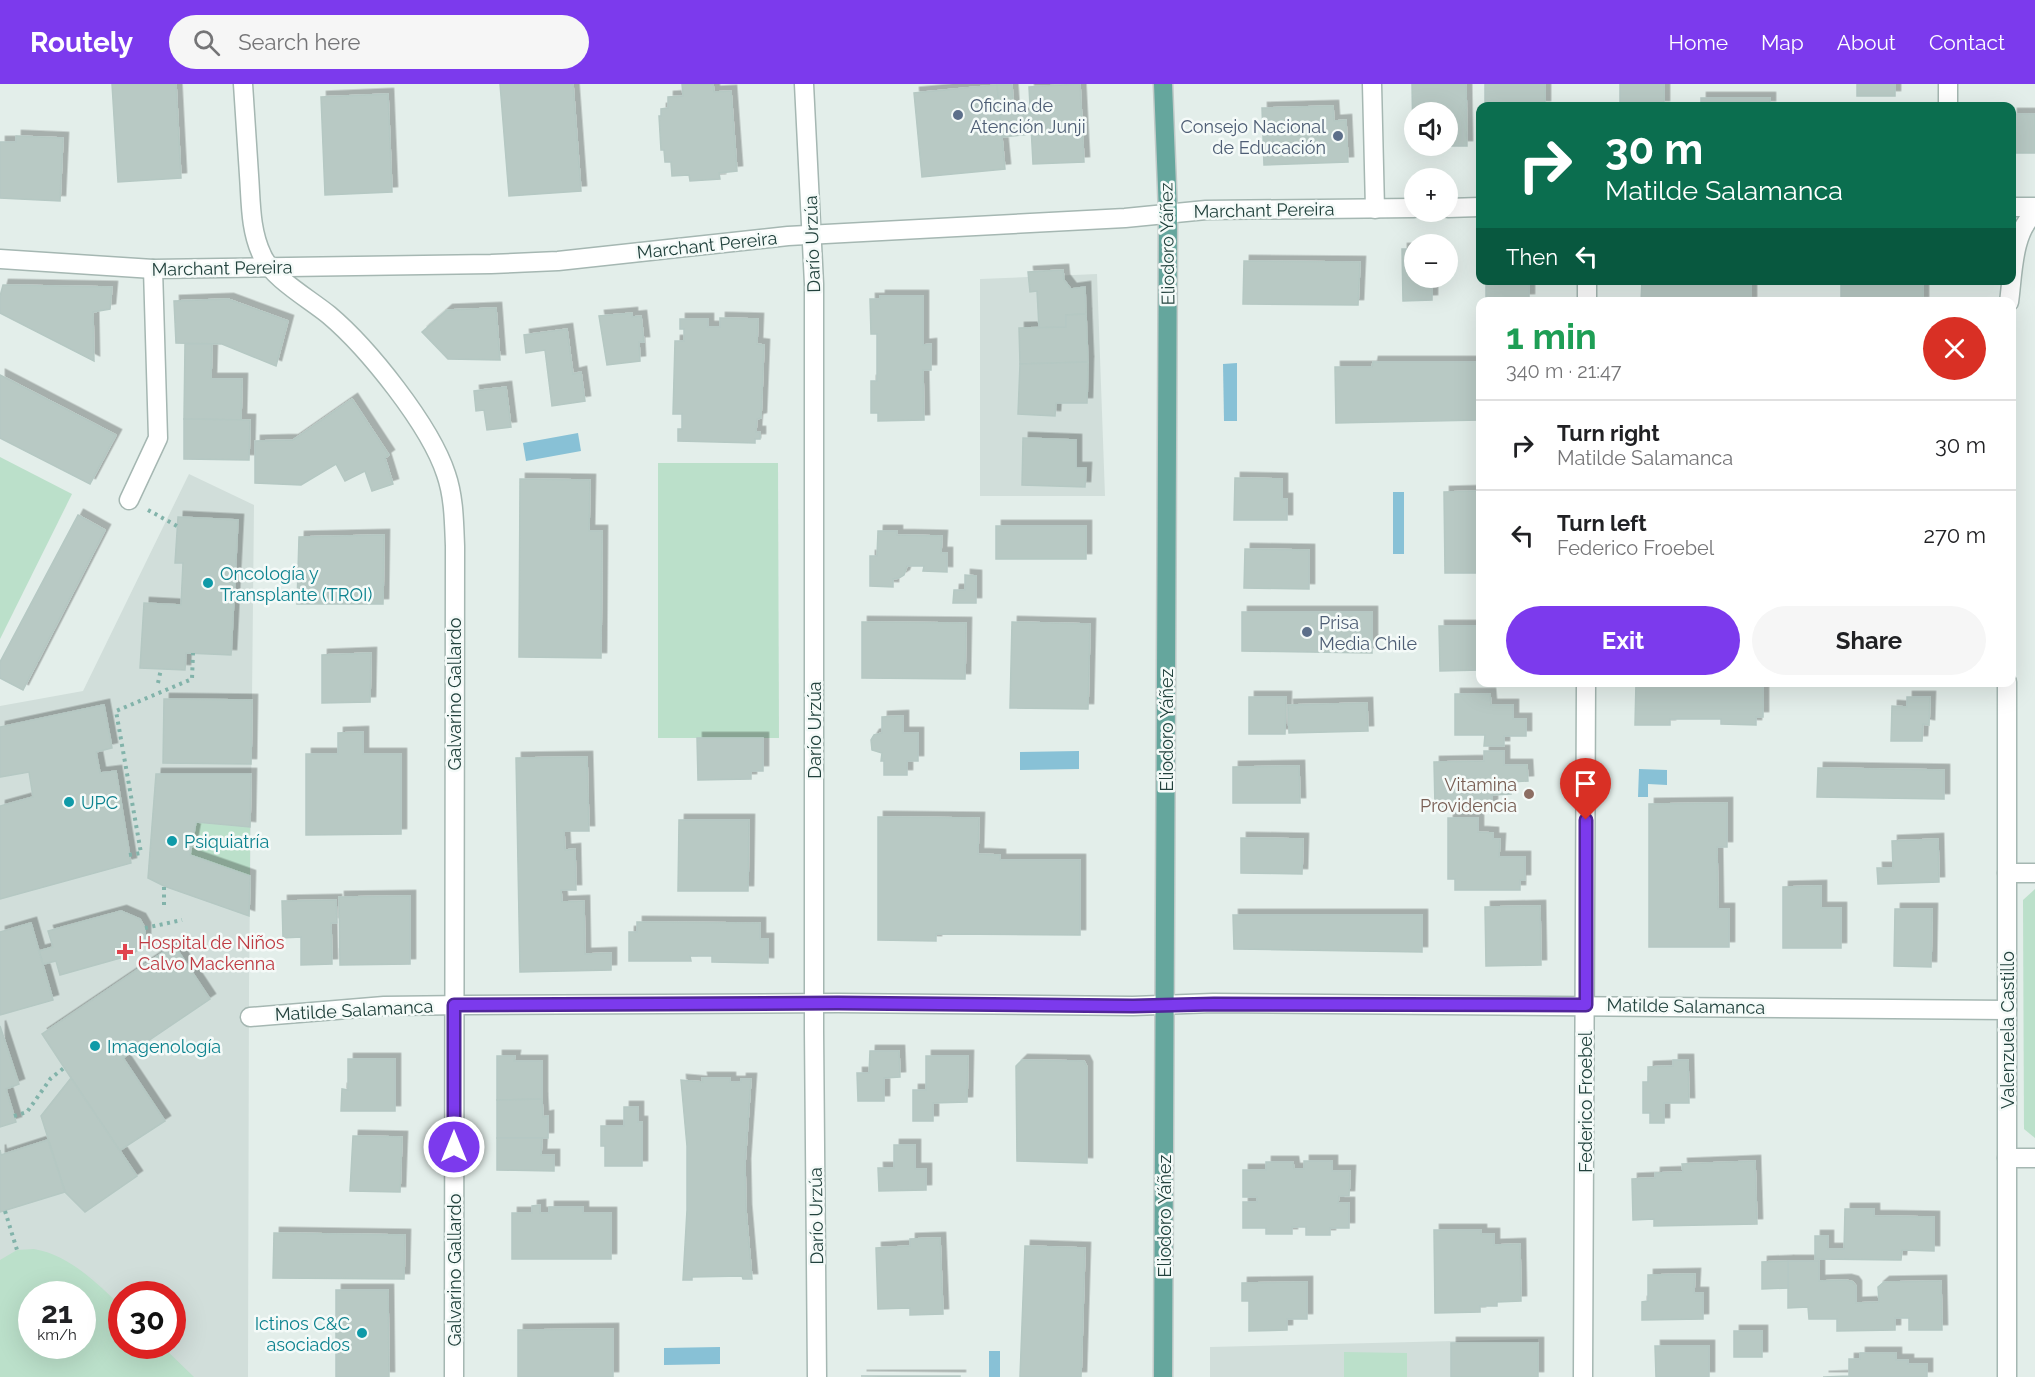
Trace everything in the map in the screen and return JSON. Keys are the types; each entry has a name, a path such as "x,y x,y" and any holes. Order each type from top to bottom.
{"main road":[{"name":"Eliodoro Yáñez","path":"1163,84 1168,213 1163,1377"}],"street":[{"name":"Galvarino Gallardo","path":"243,84 252,221 256,239 268,267 329,315 368,354 424,430 447,475 451,496 455,546 454,1377"},
{"name":"Darío Urzúa","path":"804,84 813,236 817,1377"},
{"path":"1372,84 1375,209"},
{"path":"1948,84 1948,102"},
{"path":"1458,208 1476,207"},
{"path":"2016,207 2035,207"},
{"name":"Marchant Pereira","path":"0,259 153,269 420,266 558,261 788,236 1125,218 1206,210 1404,208"},
{"path":"2016,255 2019,235 2028,219 2035,213"},
{"path":"129,500 158,438 153,269"},
{"name":"Federico Froebel","path":"1583,1377 1586,687"},
{"name":"Valenzuela Castillo","path":"2007,687 2007,1377"},
{"path":"2007,873 2035,873"},
{"name":"Matilde Salamanca","path":"250,1017 374,1007 454,1005 1586,1005 2007,1010"},
{"path":"2007,1158 2035,1158"}],"path":[{"path":"129,500 177,526"},
{"path":"129,855 141,853 116,711 192,679 193,653"},
{"path":"158,683 161,669"},
{"path":"164,905 165,886"},
{"path":"145,928 182,920"},
{"path":"14,1116 27,1112 51,1078 64,1068"},
{"path":"5,1211 17,1250"}],"shaded area":[{"path":"1097,274 1105,496 980,496 980,279"},
{"name":"Hospital de Niños Calvo Mackenna","path":"189,474 254,505 248,1377 0,1377 0,706 83,691"},
{"path":"1538,1339 1538,1377 1210,1377 1210,1347"}],"green space":[{"path":"0,457 72,494 0,639"},
{"path":"658,463 778,463 779,738 658,738"},
{"path":"196,822 250,827 250,876 190,855"},
{"path":"2035,889 2035,1138 2024,1129 2023,900"},
{"path":"34,1249 59,1257 93,1281 18,1281 18,1359 96,1359 96,1283 108,1294 108,1359 175,1359 194,1377 0,1377 0,1260 17,1250"},
{"path":"1344,1352 1407,1353 1407,1377 1344,1377"}],"water":[{"path":"1237,363 1237,421 1224,421 1223,364"},
{"path":"578,433 581,451 526,461 523,443"},
{"path":"1393,492 1404,492 1404,554 1393,554"},
{"path":"1079,751 1079,769 1020,770 1020,752"},
{"path":"1639,769 1667,770 1667,785 1648,784 1648,797 1638,797"},
{"path":"720,1347 720,1364 664,1365 664,1348"},
{"path":"989,1351 1000,1351 1000,1377 989,1377"}],"building":[{"path":"112,84 176,84 181,178 118,182"},
{"path":"500,84 573,84 581,191 509,196"},
{"path":"682,84 713,84 714,92 731,91 737,171 719,173 720,179 690,181 689,175 672,176 671,162 665,162 664,150 661,150 659,116 661,116 661,109 668,108 668,97 683,96"},
{"path":"1080,84 1084,162 1033,164 1029,87"},
{"path":"1412,84 1466,84 1467,146 1458,146 1458,102 1412,102"},
{"path":"1485,84 1545,84 1545,102 1485,102"},
{"path":"1620,84 1664,84 1664,102 1620,102"},
{"path":"1857,84 1895,84 1895,96 1857,96"},
{"name":"Oficina de Atención Junji","path":"997,85 1005,169 922,177 914,93"},
{"path":"997,85 1012,85 1014,115 1030,113 1032,134 1002,137"},
{"path":"388,94 392,192 325,195 321,97"},
{"path":"1701,98 1770,98 1770,102 1701,102"},
{"path":"1333,106 1334,121 1346,120 1348,162 1264,165 1262,108"},
{"path":"2016,114 2035,114 2035,153 2016,153"},
{"path":"16,136 63,138 60,201 0,198 0,142 16,142"},
{"path":"1402,249 1404,249 1404,288 1432,288 1432,300 1403,301"},
{"path":"1244,261 1360,262 1358,305 1243,304"},
{"path":"1063,270 1064,280 1071,289 1085,287 1086,314 1066,315 1066,327 1039,328 1037,291 1030,292 1028,272"},
{"path":"3,285 112,287 110,309 93,312 94,361 0,313 0,296"},
{"path":"1486,285 1529,285 1529,297 1486,297"},
{"path":"1642,285 1751,285 1751,297 1641,297"},
{"path":"1841,285 1923,285 1923,297 1841,297"},
{"path":"880,296 923,296 923,345 931,344 931,370 923,370 924,420 878,421 878,413 871,413 871,381 877,381 877,334 871,334 870,299 880,299"},
{"path":"228,299 288,321 276,366 222,344 176,343 174,301"},
{"path":"496,308 500,360 448,359 422,332 447,310"},
{"path":"632,313 632,317 641,316 644,342 639,342 640,361 607,365 599,316"},
{"path":"1086,314 1088,362 1020,364 1019,328 1066,327 1066,315"},
{"path":"720,318 758,319 757,344 764,345 761,418 757,419 756,432 760,432 760,439 755,439 755,443 678,441 678,429 682,429 682,414 673,414 675,341 684,341 684,329 680,329 680,319 708,319 708,327 720,327"},
{"path":"567,329 573,374 581,372 585,401 552,406 545,350 526,353 524,335"},
{"path":"185,344 212,344 211,379 242,379 241,420 184,419"},
{"path":"1088,362 1087,403 1056,403 1055,416 1018,414 1020,364"},
{"path":"1373,362 1476,362 1476,420 1336,423 1335,367 1372,367"},
{"path":"0,375 116,435 90,484 0,438"},
{"path":"506,387 511,427 487,430 484,410 476,411 474,391"},
{"path":"352,399 389,455 385,458 393,484 372,491 365,471 345,481 336,464 301,485 255,483 255,441 293,440"},
{"path":"184,419 250,420 249,460 184,459"},
{"path":"1023,438 1076,440 1076,468 1086,468 1085,487 1022,485"},
{"path":"1235,478 1282,479 1282,499 1287,499 1287,520 1234,520"},
{"path":"520,479 590,480 589,531 602,531 601,658 519,657"},
{"path":"1476,491 1476,573 1445,573 1444,492"},
{"path":"78,515 105,530 23,690 0,678 0,662"},
{"name":"Oncología y Transplante (TROI)","path":"178,517 238,520 231,655 186,653 185,670 140,668 144,603 181,605 183,563 175,563"},
{"path":"996,526 1086,526 1086,559 996,559"},
{"path":"878,531 897,531 897,535 942,536 941,553 947,553 947,572 923,571 924,566 907,566 904,575 893,579 893,587 870,586 870,556 877,556"},
{"path":"384,535 383,604 297,604 299,537"},
{"path":"1245,549 1309,550 1309,589 1244,588"},
{"path":"965,575 976,576 976,603 953,603 954,590 965,590"},
{"name":"Prisa Media Chile","path":"1242,612 1372,612 1372,653 1242,651"},
{"path":"862,622 966,623 965,679 862,678"},
{"path":"1012,622 1090,624 1088,709 1010,708"},
{"path":"1439,626 1476,626 1476,670 1440,671"},
{"path":"371,653 370,702 322,703 322,655"},
{"path":"1636,687 1763,687 1763,717 1756,717 1756,725 1721,724 1721,719 1670,719 1670,725 1635,725"},
{"path":"1455,694 1490,694 1491,705 1513,705 1513,719 1526,719 1526,736 1504,736 1504,746 1484,746 1485,735 1455,735"},
{"path":"1249,697 1286,697 1285,734 1249,734"},
{"path":"1907,697 1930,697 1929,725 1923,724 1922,741 1891,741 1892,706 1907,707"},
{"path":"164,699 252,700 251,764 163,763"},
{"path":"1367,703 1368,731 1289,733 1288,705"},
{"name":"UPC","path":"104,705 112,748 96,752 100,773 116,771 131,863 0,899 0,806 33,797 29,772 0,777 0,727"},
{"path":"903,716 903,733 918,733 918,761 907,761 907,775 884,775 882,753 872,750 871,740 874,735 882,733 882,717"},
{"path":"363,732 363,754 401,754 401,834 306,835 306,754 338,754 338,733"},
{"path":"697,738 763,738 763,771 751,771 751,779 698,780"},
{"path":"1484,751 1504,751 1504,765 1527,765 1528,781 1511,782 1511,794 1492,795 1492,806 1435,807 1434,762 1484,761"},
{"path":"587,757 589,831 564,831 565,850 575,849 576,890 561,890 562,902 584,901 585,954 611,953 611,970 520,972 516,758"},
{"path":"1299,766 1300,803 1233,803 1233,767"},
{"path":"1818,768 1944,770 1944,799 1817,797"},
{"name":"Psiquiatría","path":"156,774 251,774 250,827 196,822 190,855 250,876 249,916 164,886 148,878"},
{"path":"1727,803 1727,847 1717,847 1718,909 1729,909 1729,947 1649,947 1649,804"},
{"path":"878,817 979,818 978,854 1000,855 1000,860 1080,860 1080,935 936,934 936,941 878,940"},
{"path":"1448,818 1478,818 1478,832 1493,833 1493,839 1500,839 1499,857 1525,857 1525,880 1520,880 1520,890 1455,890 1455,879 1448,879"},
{"path":"679,820 749,820 748,891 678,891"},
{"path":"1241,838 1303,839 1302,874 1241,873"},
{"path":"1938,839 1939,882 1878,884 1877,868 1893,868 1892,841"},
{"path":"1821,886 1821,908 1841,908 1841,948 1783,948 1783,887"},
{"path":"410,896 410,964 340,965 339,897"},
{"path":"336,900 337,923 331,923 332,964 301,965 301,937 283,938 282,901"},
{"path":"1540,906 1541,965 1486,966 1485,907"},
{"path":"1895,909 1932,909 1931,967 1894,966"},
{"path":"121,911 140,919 145,928 145,939 138,950 131,955 60,975 56,961 43,964 39,951 53,947 48,931"},
{"path":"1233,915 1422,915 1422,952 1234,949"},
{"path":"637,922 760,923 760,939 768,939 768,963 712,962 712,956 690,956 691,961 629,961 629,932 637,932"},
{"path":"31,923 53,1000 0,1015 0,932"},
{"name":"Imagenología","path":"174,945 210,999 123,1058 165,1121 119,1151 42,1034"},
{"path":"0,1026 19,1084 6,1089 16,1122 0,1127"},
{"path":"870,1051 899,1051 900,1077 884,1078 884,1101 858,1101 857,1073 869,1073"},
{"path":"497,1056 515,1056 514,1061 542,1061 542,1099 497,1100"},
{"path":"926,1056 968,1056 967,1102 933,1103 933,1121 913,1121 913,1090 926,1090"},
{"path":"348,1059 395,1059 395,1111 341,1111 342,1089 348,1090"},
{"path":"1022,1060 1084,1061 1087,1067 1087,1163 1017,1161 1016,1066"},
{"path":"1673,1060 1688,1060 1689,1103 1664,1103 1664,1123 1650,1123 1650,1113 1643,1113 1643,1082 1648,1082 1648,1067 1673,1066"},
{"path":"71,1078 137,1176 85,1212 65,1192 41,1116"},
{"path":"702,1078 730,1078 730,1082 751,1079 745,1164 752,1279 743,1279 742,1276 692,1277 692,1280 683,1280 687,1210 687,1146 681,1080 703,1082"},
{"path":"542,1099 543,1117 548,1116 548,1138 497,1138 497,1100"},
{"path":"624,1107 638,1107 638,1122 642,1122 642,1166 605,1166 605,1146 601,1146 601,1126 624,1126"},
{"path":"353,1136 402,1137 400,1192 350,1191"},
{"path":"497,1138 542,1138 541,1155 554,1155 554,1171 497,1170"},
{"path":"48,1140 65,1192 0,1212 0,1150 1,1155"},
{"path":"894,1145 915,1145 915,1169 926,1169 926,1190 879,1191 878,1168 894,1168"},
{"path":"1304,1161 1332,1161 1332,1171 1350,1171 1349,1196 1339,1196 1338,1203 1349,1203 1349,1228 1330,1228 1330,1235 1306,1235 1306,1227 1292,1227 1292,1234 1266,1234 1266,1228 1243,1228 1243,1202 1257,1202 1257,1197 1243,1197 1243,1170 1266,1170 1266,1162 1293,1162 1294,1169 1304,1169"},
{"path":"1755,1161 1757,1224 1654,1226 1654,1219 1633,1220 1632,1179 1655,1178 1655,1173 1683,1172 1682,1164"},
{"path":"540,1205 540,1213 549,1213 549,1207 583,1207 583,1213 611,1213 611,1259 512,1259 512,1213 532,1213 532,1206"},
{"path":"1845,1209 1874,1209 1874,1216 1934,1217 1934,1251 1902,1250 1901,1260 1815,1259 1815,1236 1828,1236 1828,1249 1844,1249"},
{"path":"1434,1230 1481,1230 1481,1234 1494,1234 1494,1245 1520,1244 1521,1301 1497,1302 1497,1306 1480,1306 1480,1312 1435,1313"},
{"path":"274,1233 405,1235 404,1279 273,1278"},
{"path":"940,1238 943,1314 910,1315 910,1308 878,1309 876,1248 910,1246 910,1239"},
{"path":"1025,1246 1085,1248 1081,1377 1020,1377"},
{"path":"1788,1261 1819,1261 1819,1281 1853,1282 1856,1286 1856,1303 1879,1302 1878,1287 1884,1282 1941,1281 1942,1330 1909,1330 1909,1318 1895,1318 1895,1330 1837,1331 1837,1319 1809,1319 1808,1307 1788,1308"},
{"path":"1788,1261 1788,1288 1762,1289 1762,1262"},
{"path":"1695,1274 1694,1293 1703,1293 1703,1319 1642,1320 1642,1302 1648,1301 1648,1275"},
{"path":"1307,1282 1307,1319 1287,1319 1287,1330 1249,1331 1249,1301 1242,1301 1242,1283"},
{"name":"Ictinos C&C asociados","path":"336,1290 388,1290 389,1377 336,1377"},
{"path":"613,1329 613,1377 518,1377 518,1330"},
{"path":"1734,1331 1762,1331 1762,1357 1734,1357"},
{"path":"1451,1343 1538,1343 1538,1377 1451,1377"},
{"path":"1655,1346 1709,1346 1709,1377 1656,1377"},
{"path":"1860,1353 1896,1353 1896,1360 1908,1360 1908,1364 1927,1364 1927,1377 1823,1377 1849,1376 1849,1359 1860,1359"},
{"path":"861,1376 960,1376 960,1377"}],"place":[{"name":"Oficina de Atención Junji","path":"958,115"},
{"name":"Consejo Nacional de Educación","path":"1338,136"},
{"name":"Oncología y Transplante (TROI)","path":"208,583"},
{"name":"Prisa Media Chile","path":"1307,632"},
{"name":"Vitamina Providencia","path":"1529,794"},
{"name":"UPC","path":"69,802"},
{"name":"Psiquiatría","path":"172,841"},
{"name":"Hospital de Niños Calvo Mackenna","path":"125,952"},
{"name":"Imagenología","path":"95,1046"},
{"name":"Ictinos C&C asociados","path":"362,1333"}],"route":[{"path":"454,1147 454,1005 838,1003 1133,1006 1214,1004 1586,1005 1586,820"}]}
